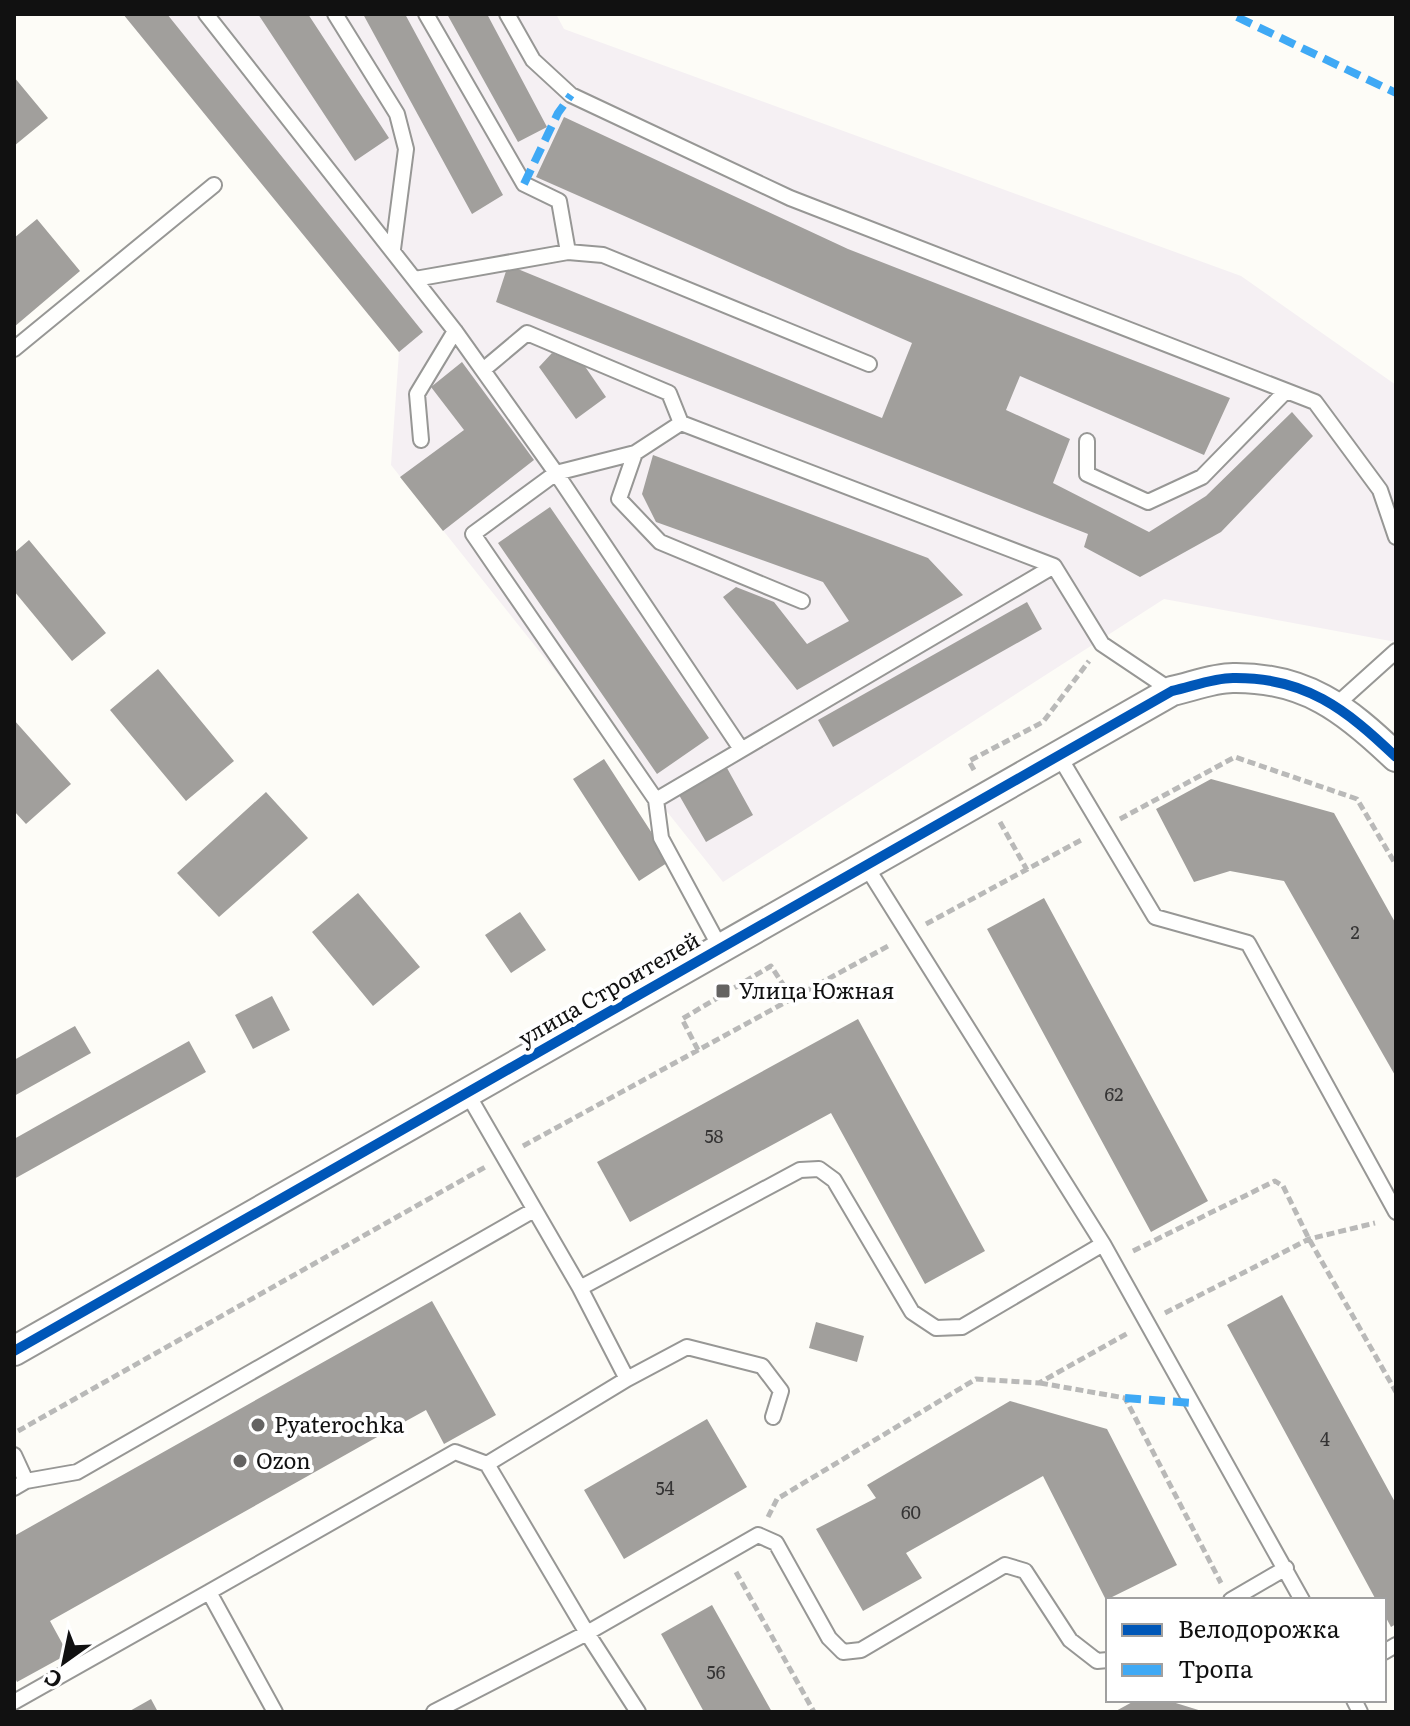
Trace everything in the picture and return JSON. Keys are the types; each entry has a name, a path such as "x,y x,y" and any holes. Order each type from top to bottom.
{"street":[{"name":"улица Строителей","path":"14,1351 1172,691 1230,678 1285,682 1336,705 1396,756"}],"lane":[{"path":"206,14 455,331 556,473 741,749"},
{"path":"335,14 397,114 406,149 393,249"},
{"path":"426,14 524,184 559,201 568,252"},
{"path":"507,14 533,60 571,95 790,198 1315,402 1380,490 1396,537"},
{"path":"14,349 214,185"},
{"path":"415,279 568,252 603,255 869,364"},
{"path":"421,440 417,394 455,331"},
{"path":"483,370 527,333 669,393 681,423 1054,566 1102,644 1172,691"},
{"path":"1087,441 1087,474 1148,502 1202,477 1286,391"},
{"path":"681,423 635,453 556,473 473,534 656,800 661,838 721,949"},
{"path":"635,453 619,499 660,542 802,601"},
{"path":"656,800 1054,566"},
{"path":"1336,705 1396,651"},
{"path":"1059,756 1155,917 1248,943 1396,1212"},
{"path":"866,866 1103,1244 1301,1598"},
{"path":"467,1093 580,1288 627,1379"},
{"path":"580,1288 800,1170 819,1169 834,1180 912,1312 936,1328 962,1327 1103,1244"},
{"path":"14,1455 20,1485 77,1472 534,1210"},
{"path":"487,1464 627,1379 687,1347 762,1366 781,1391 773,1417"},
{"path":"14,1702 455,1452 487,1464 634,1709"},
{"path":"434,1712 587,1633 758,1535 776,1543 829,1638 843,1652 861,1650 1005,1565 1025,1571 1070,1640 1097,1661 1106,1660"},
{"path":"1227,1593 1286,1568"},
{"path":"209,1592 275,1712"}],"path":[{"path":"969,761 1043,722 1102,644"},
{"path":"14,1434 504,1157 1235,757 1357,799 1396,865"},
{"path":"997,816 1027,870"},
{"path":"698,1050 682,1019 771,966 792,998"},
{"path":"1113,1261 1275,1181 1283,1186 1309,1239 1396,1392"},
{"path":"1039,1383 1309,1239 1382,1222"},
{"path":"758,1535 777,1499 976,1379 1039,1383 1125,1398 1227,1593"},
{"path":"726,1554 814,1712"}],"shaded area":[{"path":"123,14 556,14 564,29 1241,276 1396,385 1396,642 1164,599 723,882 391,465 399,352"}],"building":[{"path":"123,14 167,14 423,332 399,352"},
{"path":"258,14 308,14 389,138 355,161"},
{"path":"363,14 405,14 503,195 472,214"},
{"path":"447,14 487,14 547,127 518,142"},
{"path":"14,77 48,118 14,146"},
{"path":"564,117 848,249 1230,398 1204,455 1020,376 1006,410 1070,439 1053,483 1149,532 1206,496 1292,412 1313,436 1221,532 1140,577 1084,547 1088,534 496,302 508,265 882,418 912,343 536,177"},
{"path":"37,219 80,271 14,327 14,238"},
{"path":"552,353 584,365 606,397 576,419 539,367"},
{"path":"462,362 534,460 443,531 400,477 464,430 431,387"},
{"path":"653,455 928,558 963,595 797,690 723,597 736,587 774,602 807,644 849,621 823,582 656,522 642,494"},
{"path":"550,507 709,738 657,774 498,543"},
{"path":"29,540 106,633 72,661 14,591 14,553"},
{"path":"1027,602 1042,629 833,747 818,720"},
{"path":"158,669 234,761 186,801 110,710"},
{"path":"14,720 71,784 26,824 14,811"},
{"path":"604,759 670,861 639,881 573,779"},
{"path":"727,768 753,815 706,842 679,795"},
{"path":"1211,779 1334,813 1396,924 1396,1077 1284,881 1230,871 1194,882 1156,809"},
{"path":"266,792 308,838 219,917 177,873"},
{"path":"358,893 420,967 373,1006 312,932"},
{"path":"1044,898 1208,1201 1151,1232 987,929"},
{"path":"520,912 546,950 511,973 485,935"},
{"path":"272,996 290,1030 253,1049 235,1015"},
{"path":"858,1019 985,1251 925,1284 831,1113 630,1222 597,1162"},
{"path":"75,1026 91,1053 14,1096 14,1060"},
{"path":"189,1041 206,1072 14,1179 14,1139"},
{"path":"1282,1295 1396,1504 1396,1624 1391,1627 1386,1618 1386,1598 1375,1598 1227,1325"},
{"path":"432,1301 496,1415 444,1444 426,1410 379,1436 50,1621 68,1654 17,1682 14,1676 14,1536"},
{"path":"816,1322 864,1336 857,1362 809,1348"},
{"path":"1010,1401 1107,1429 1177,1565 1106,1600 1043,1476 906,1553 922,1578 863,1611 816,1529 876,1498 867,1485"},
{"path":"707,1419 747,1487 624,1559 584,1490"},
{"path":"712,1605 772,1712 704,1712 661,1634"},
{"path":"151,1699 158,1712 128,1712"},
{"path":"1132,1702 1172,1702 1205,1712 1114,1712"}],"marked path":[{"path":"1237,17 1396,93"},
{"path":"524,184 558,113 571,95"},
{"path":"1125,1398 1193,1403"}],"cycle path":[{"path":"14,1351 1172,691 1225,678 1282,683 1323,699 1360,724 1396,757"}],"place":[{"name":"Улица Южная","path":"723,991"},
{"name":"Pyaterochka","path":"258,1425"},
{"name":"Ozon","path":"240,1461"}]}
